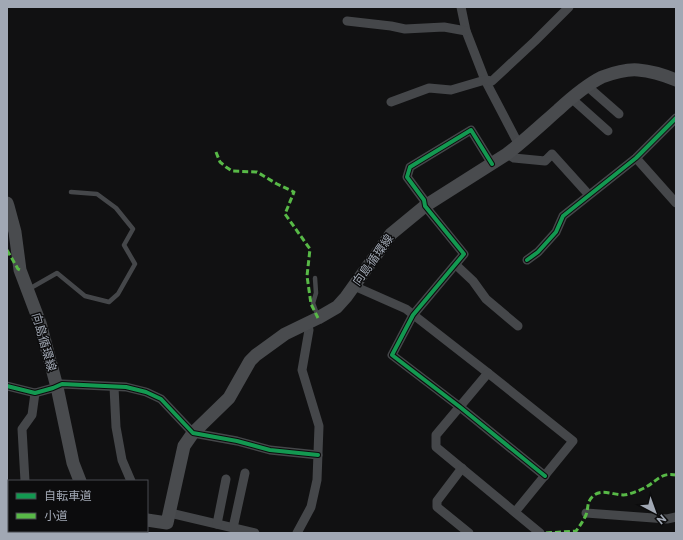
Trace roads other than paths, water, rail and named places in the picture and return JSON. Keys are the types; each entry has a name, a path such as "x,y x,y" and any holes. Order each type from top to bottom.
{"main road":[{"name":"向島循環線","path":"167,523 184,446 193,433 228,398 250,361 256,355 285,334 336,307 346,297 391,234 425,206 507,154 571,98 602,77 621,71 637,70 659,73 676,80"},
{"name":"向島循環線","path":"7,203 15,232 20,270 40,323 74,463 80,480"},
{"path":"148,520 167,523"}],"street":[{"path":"461,7 466,31 485,80 519,145"},
{"path":"391,102 429,88 451,90 485,80 492,81 569,7"},
{"path":"347,21 405,29 444,27 466,31"},
{"path":"587,86 619,114"},
{"path":"571,98 608,131"},
{"path":"527,260 538,252 556,232 563,216 636,158 676,118"},
{"path":"492,164 471,130 410,167 407,177 424,200 425,206 464,254 413,315 392,355 460,407 545,476"},
{"path":"507,154 514,158 545,161 552,154 589,195"},
{"path":"636,158 676,203"},
{"path":"456,265 473,282 486,299 518,326"},
{"path":"354,286 406,309 573,441 515,512"},
{"path":"297,533 311,507 317,480 318,426 302,370 309,330 313,320"},
{"path":"488,374 436,435 436,447 540,533"},
{"path":"7,386 35,393 62,384 126,387 146,392 161,399 193,433 237,441 270,450 318,454"},
{"path":"114,387 116,427 122,460 131,480"},
{"path":"25,480 22,429 32,415 35,393"},
{"path":"462,468 437,501 437,507 468,533"},
{"path":"233,528 245,473"},
{"path":"217,524 226,479"},
{"path":"586,513 666,519 676,517"},
{"path":"167,523 217,524 255,533"}],"lane":[{"path":"27,290 57,273 85,296 109,302 118,294 135,264 124,245 133,230 116,208 97,194 71,192"},
{"path":"313,320 313,303 316,292 315,278"}]}
